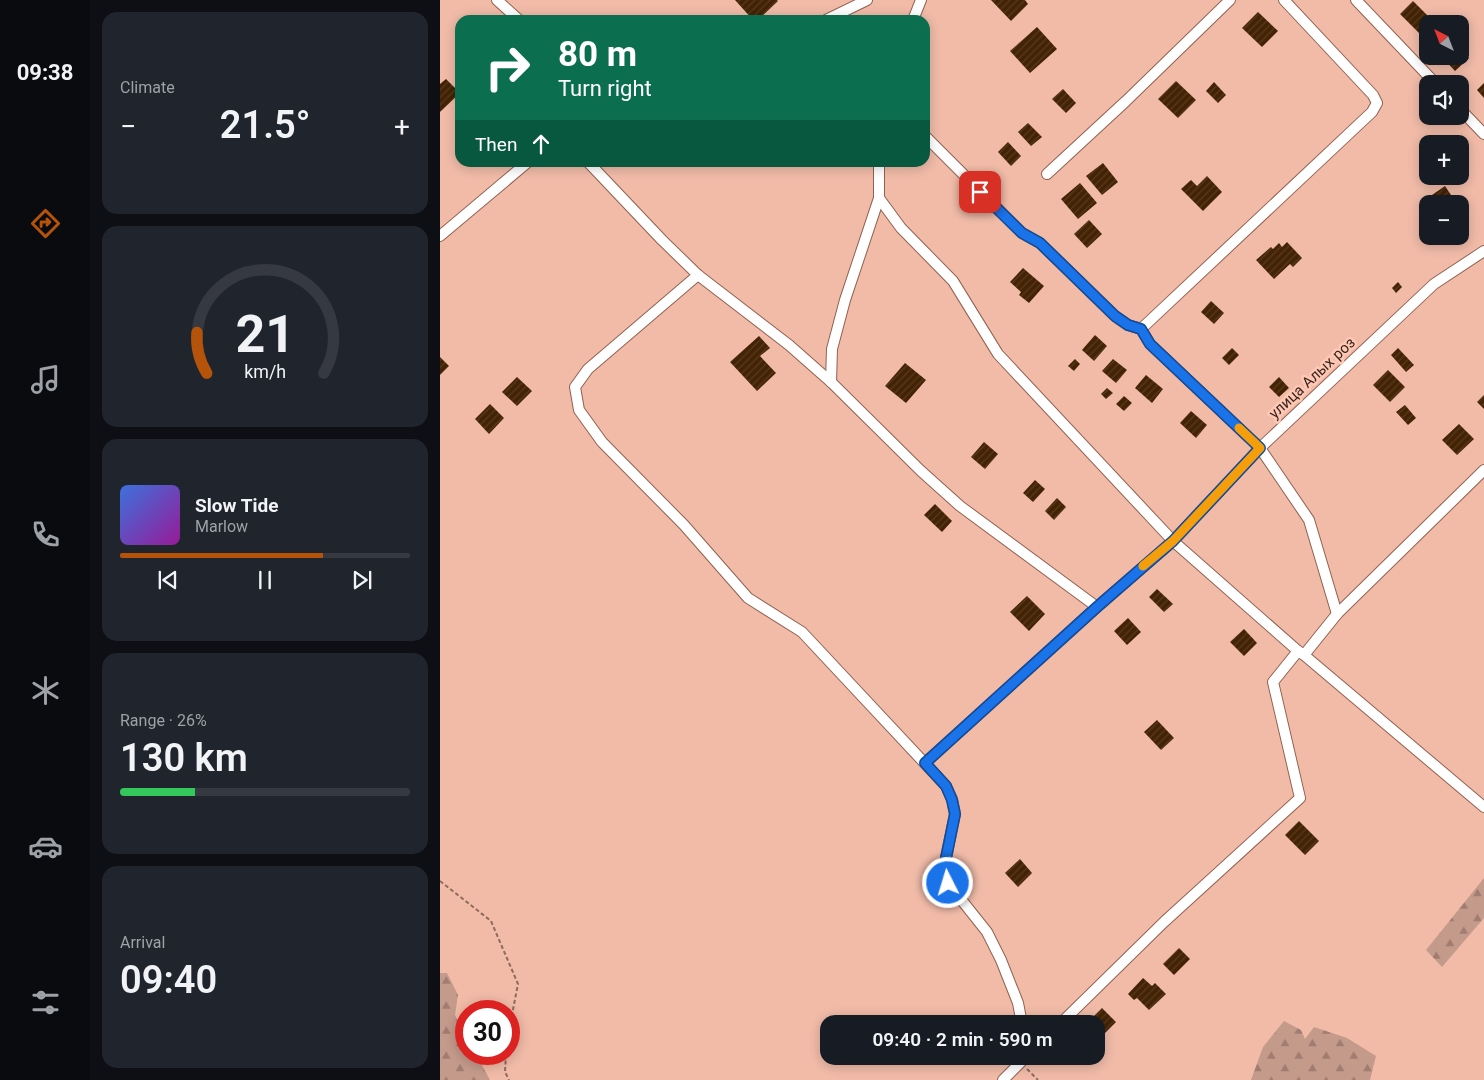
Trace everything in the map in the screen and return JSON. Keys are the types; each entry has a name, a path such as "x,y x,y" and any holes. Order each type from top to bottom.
{"street":[{"path":"497,0 514,15"},
{"path":"836,15 867,0"},
{"path":"915,15 921,0"},
{"path":"1047,174 1126,102 1230,0"},
{"path":"1141,329 1372,112 1377,103 1373,95 1284,0"},
{"path":"1356,0 1427,75"},
{"path":"1469,118 1484,134"},
{"path":"930,141 1022,233 1040,243 1115,316 1128,325 1141,329 1150,344 1260,448 1309,520 1337,614"},
{"path":"440,236 522,167"},
{"path":"593,167 698,275 789,345 831,382 921,471 960,506 1097,607"},
{"path":"831,382 832,349 845,300 879,198 879,167"},
{"path":"879,198 901,228 953,281 998,354 1173,541 1301,653 1484,807"},
{"name":"улица Алых роз","path":"925,763 1097,607 1173,541 1260,448 1434,284 1484,251"},
{"path":"698,275 588,368 575,388 579,410 602,442 684,525 748,598 802,632 946,786 955,814 944,868 948,883 987,932 1001,960 1018,1003 1020,1015"},
{"path":"1069,1015 1164,922 1300,798 1273,682 1337,614 1484,470"},
{"path":"1003,1080 1017,1065"}],"path":[{"path":"440,881 491,921 518,984 515,1000"},
{"path":"505,1065 505,1072 509,1080"},
{"path":"1026,1065 1038,1080"}],"green space":[{"path":"1484,878 1484,918 1442,967 1426,950"},
{"path":"440,973 447,973 458,995 457,1000 455,1000 455,1065 482,1065 490,1080 440,1080"},
{"path":"1284,1021 1301,1030 1305,1039 1314,1027 1347,1038 1376,1056 1370,1080 1251,1080 1263,1047"}],"building":[{"path":"735,0 778,1 763,15 748,15"},
{"path":"991,0 1025,0 1028,4 1011,21"},
{"path":"1413,1 1427,15 1419,15 1419,33 1400,14"},
{"path":"1258,12 1278,31 1262,47 1242,28"},
{"path":"1037,27 1057,49 1030,73 1010,51"},
{"path":"1449,65 1461,65 1455,71"},
{"path":"446,79 455,88 455,98 440,112 440,84"},
{"path":"1176,81 1196,100 1178,118 1158,99"},
{"path":"1214,82 1226,95 1218,103 1206,91"},
{"path":"1484,83 1484,98 1477,90"},
{"path":"1063,89 1076,103 1066,113 1052,99"},
{"path":"1028,123 1042,137 1031,146 1018,132"},
{"path":"1008,142 1021,156 1011,166 998,152"},
{"path":"1103,163 1118,182 1102,195 1086,176"},
{"path":"1207,176 1222,192 1203,211 1181,189 1191,180 1197,186"},
{"path":"1080,183 1097,203 1078,219 1061,199"},
{"path":"1445,186 1451,195 1432,195"},
{"path":"1089,220 1102,234 1087,248 1074,234"},
{"path":"1287,242 1302,258 1293,267 1290,264 1274,279 1256,260 1271,247 1273,249 1279,243 1282,247"},
{"path":"1023,268 1044,286 1029,303 1019,295 1021,292 1010,282"},
{"path":"1398,282 1402,287 1396,293 1392,288"},
{"path":"1211,301 1224,313 1214,324 1201,312"},
{"path":"1095,335 1107,346 1094,361 1082,350"},
{"path":"759,336 770,348 760,356 776,373 757,391 730,362"},
{"path":"1232,348 1239,355 1229,365 1222,358"},
{"path":"1398,348 1414,365 1406,372 1391,355"},
{"path":"440,357 449,366 440,375"},
{"path":"1075,359 1080,364 1074,371 1068,366"},
{"path":"1113,359 1127,370 1116,383 1102,371"},
{"path":"905,363 926,380 906,403 885,386"},
{"path":"1388,370 1405,387 1390,402 1373,385"},
{"path":"1146,375 1163,389 1152,403 1135,388"},
{"path":"517,377 532,391 517,406 502,392"},
{"path":"1279,377 1289,388 1279,397 1269,387"},
{"path":"1107,388 1113,393 1106,399 1101,394"},
{"path":"1484,395 1484,409 1477,402"},
{"path":"1124,396 1132,403 1124,411 1116,404"},
{"path":"490,404 504,418 489,434 475,419"},
{"path":"1405,405 1416,418 1408,425 1396,412"},
{"path":"1191,411 1207,425 1196,438 1180,423"},
{"path":"1459,424 1474,439 1457,455 1442,440"},
{"path":"984,442 998,454 985,469 971,457"},
{"path":"1035,480 1045,489 1033,502 1023,493"},
{"path":"1057,498 1066,507 1054,520 1045,511"},
{"path":"935,504 952,521 942,532 924,515"},
{"path":"1157,589 1173,604 1164,612 1149,597"},
{"path":"1027,596 1045,614 1029,631 1010,612"},
{"path":"1128,618 1141,632 1127,645 1114,631"},
{"path":"1244,629 1257,643 1244,656 1230,642"},
{"path":"1157,720 1174,738 1161,750 1144,732"},
{"path":"1299,821 1319,841 1305,855 1285,835"},
{"path":"1020,859 1032,873 1018,887 1005,873"},
{"path":"1179,948 1190,959 1174,975 1163,964"},
{"path":"1143,978 1152,986 1155,983 1166,994 1149,1010 1137,998 1134,1000 1128,994"},
{"path":"1102,1008 1116,1022 1105,1033 1105,1015 1095,1015"}],"slow traffic":[{"path":"1143,566 1173,541 1260,448 1239,428"}],"route":[{"path":"948,883 944,868 955,814 946,786 925,763 1097,607 1173,541 1260,448 1150,344 1141,329 1128,325 1115,316 1040,243 1022,233 980,192"}]}
